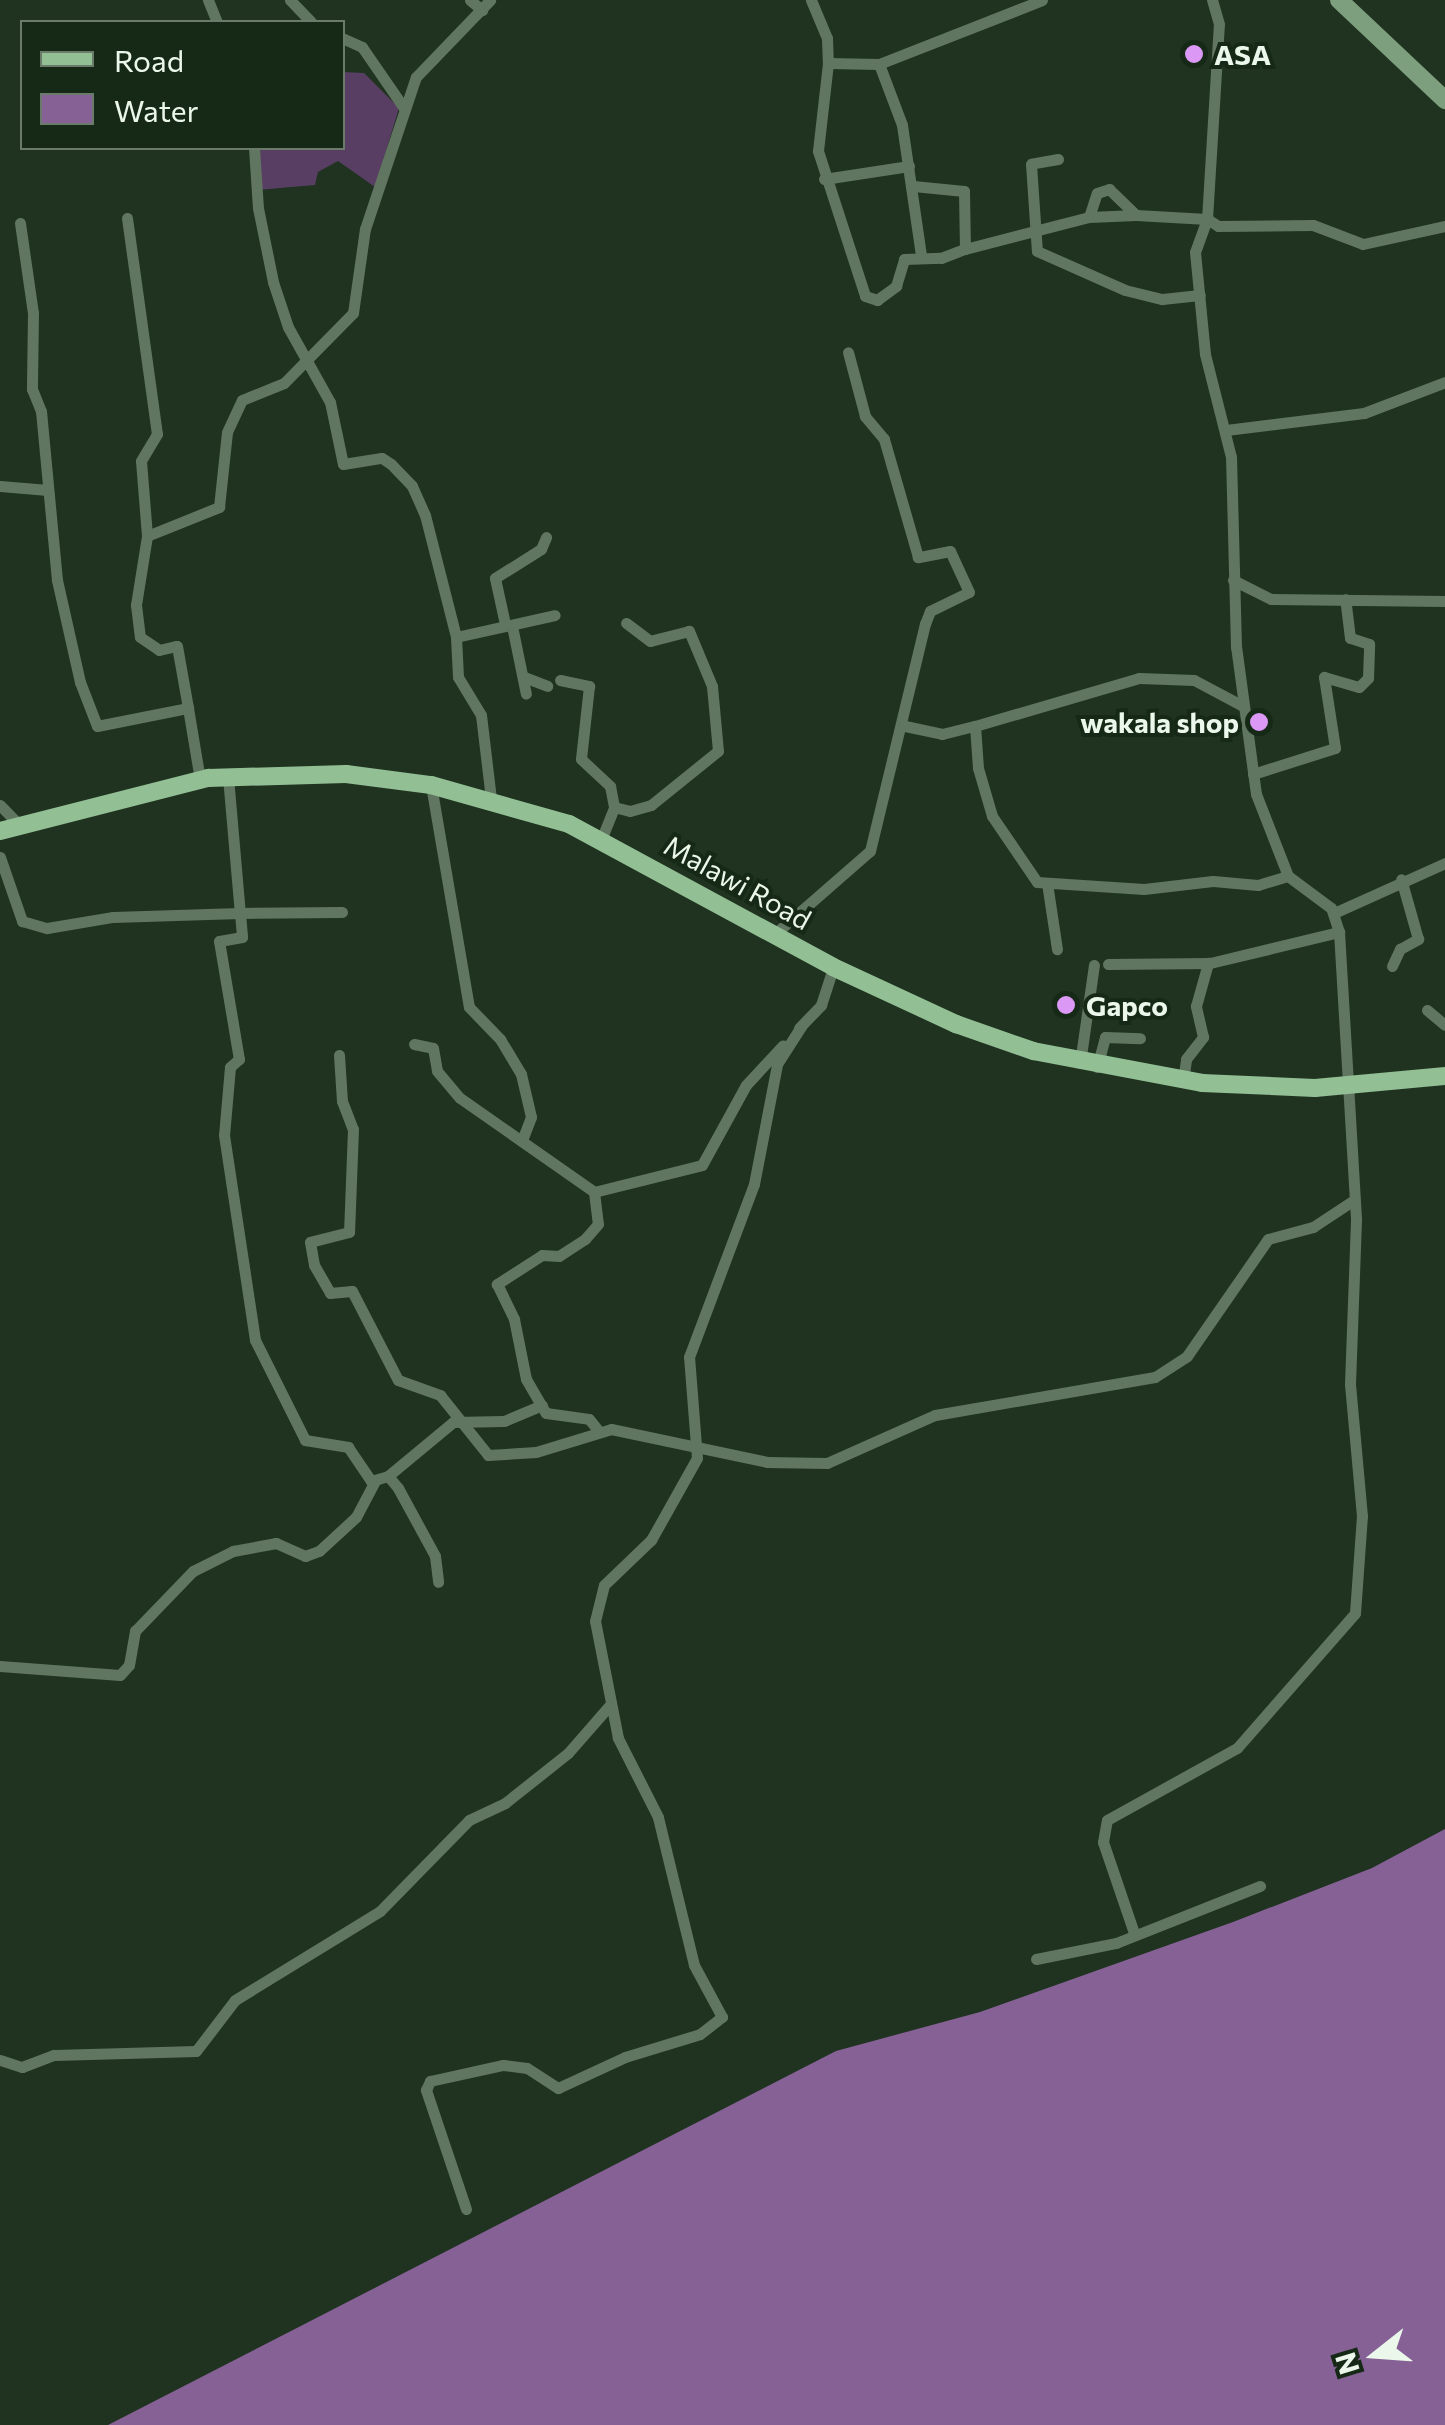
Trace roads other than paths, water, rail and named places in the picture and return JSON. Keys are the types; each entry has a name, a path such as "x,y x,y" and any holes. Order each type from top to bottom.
{"main road":[{"name":"Malawi Road","path":"0,831 200,780 228,777 346,774 431,785 491,799 601,840 777,932 833,967 956,1024 1088,1065 1183,1082 1351,1086 1445,1076"}],"street":[{"path":"290,0 308,20"},
{"path":"148,536 220,508 222,457 242,400 284,383 353,313 364,229 404,108 416,77 486,5 470,0"},
{"path":"811,0 827,38 828,63 818,129 824,179 866,296 876,300 896,286 904,259 921,255 941,258 965,248 1089,218 1136,215 1206,219 1218,226 1313,225 1362,244 1445,226"},
{"path":"828,63 879,64 1021,4 1042,0"},
{"path":"1134,1933 1103,1842 1107,1820 1237,1748 1355,1614 1362,1516 1350,1384 1354,1200 1351,1086 1338,932 1334,913 1288,876 1262,816 1241,704 1226,430 1205,354 1195,252 1206,219 1218,24 1212,0"},
{"path":"1339,0 1445,100"},
{"path":"345,39 362,47 404,108"},
{"path":"879,64 902,124 921,255"},
{"path":"254,150 273,282 305,360 330,402 343,464 382,458 412,486 456,637 458,677 482,715 491,799"},
{"path":"1058,158 1031,164 1032,232 1037,251 1104,282 1162,299 1200,295"},
{"path":"824,179 909,166"},
{"path":"913,186 964,191 965,248"},
{"path":"1089,218 1098,193 1109,188 1136,215"},
{"path":"128,218 157,434 141,461 148,536 136,606 140,637 159,650 177,646 200,780"},
{"path":"20,223 57,580 96,726 188,708"},
{"path":"777,932 870,851 876,806 905,726 930,612 969,592 950,551 918,557 884,439 865,416 848,352"},
{"path":"1226,430 1364,413 1445,382"},
{"path":"0,486 48,490"},
{"path":"526,694 494,578 541,549 546,538"},
{"path":"1233,580 1271,599 1445,601"},
{"path":"1253,774 1335,748 1324,677 1346,678 1359,687 1368,678 1369,644 1350,638 1346,599"},
{"path":"456,637 555,615"},
{"path":"614,807 630,812 652,804 718,752 719,741 712,686 688,631 650,641 626,623"},
{"path":"524,677 590,686 581,759 610,786 614,807 601,840"},
{"path":"905,726 942,734 1139,678 1194,680 1241,704"},
{"path":"975,726 978,768 992,816 1029,877 1047,883 1144,889 1213,881 1258,885 1288,876"},
{"path":"228,777 242,937 219,941 239,1059 230,1067 224,1134 241,1228 246,1305 261,1358 305,1440 354,1450 382,1478 435,1556 438,1582"},
{"path":"431,785 469,1007 500,1038 521,1074 531,1117 522,1140"},
{"path":"0,804 19,825"},
{"path":"0,857 22,921 48,928 113,917 342,912"},
{"path":"1334,913 1401,878 1445,863"},
{"path":"1392,966 1400,949 1418,939 1401,878"},
{"path":"1047,883 1056,949"},
{"path":"1088,1065 1101,965 1208,963 1338,932"},
{"path":"1183,1082 1186,1059 1204,1037 1196,1006 1208,963"},
{"path":"594,1192 702,1164 746,1085 821,1005 833,967"},
{"path":"1427,1010 1445,1024"},
{"path":"466,2209 426,2090 430,2081 503,2065 527,2068 558,2088 625,2057 700,2034 722,2017 694,1964 658,1818 622,1750 609,1706 596,1622 604,1585 657,1531 697,1458 689,1357 754,1184 777,1064 802,1025"},
{"path":"1088,1065 1104,1037 1140,1038"},
{"path":"414,1044 433,1048 447,1086 594,1192 598,1224 575,1249 542,1255 497,1284 514,1319 526,1379 542,1404 553,1416 588,1418 597,1430"},
{"path":"339,1055 342,1100 353,1129 349,1232 310,1242 314,1265 330,1292 352,1292 398,1380 440,1395 488,1455 536,1452 597,1430 694,1444 767,1462 827,1463 936,1415 1155,1377 1187,1356 1268,1239 1313,1227 1354,1200"},
{"path":"0,1666 120,1674 129,1665 134,1631 193,1571 233,1551 276,1543 305,1556 319,1551 356,1517 382,1478 458,1420 504,1421 542,1404"},
{"path":"0,2060 22,2067 54,2055 196,2050 235,2000 380,1911 469,1820 505,1803 568,1753 609,1706"},
{"path":"1036,1959 1134,1933 1260,1886"}],"water":[{"path":"1445,1829 1445,2425 108,2425 836,2051 980,2012 1233,1922 1372,1868"}],"place":[{"name":"ASA","path":"1194,54"},
{"name":"wakala shop","path":"1259,722"},
{"name":"Gapco","path":"1066,1005"}]}
